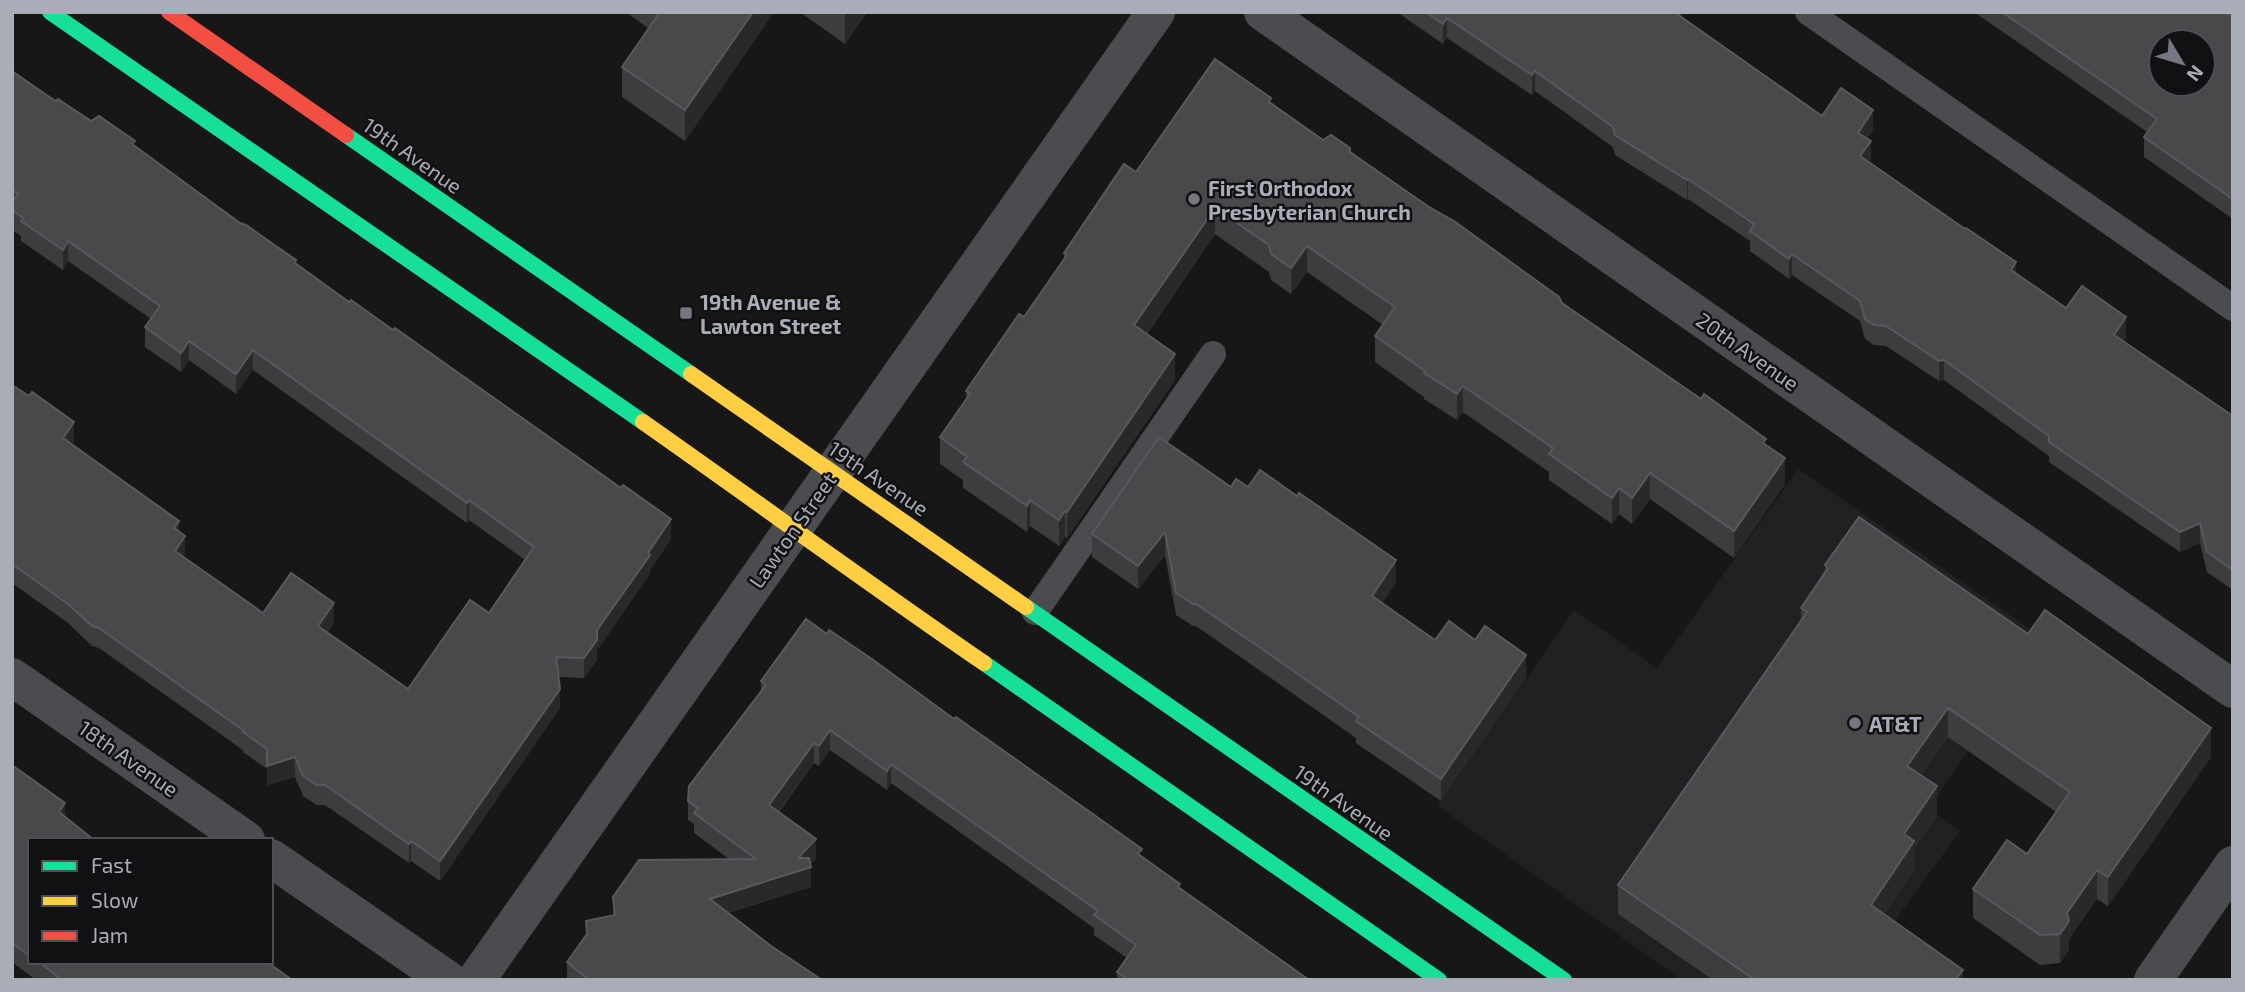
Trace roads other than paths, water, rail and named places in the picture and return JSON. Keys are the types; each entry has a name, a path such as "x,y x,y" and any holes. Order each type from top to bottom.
{"highway":[{"path":"50,12 794,527 844,566 1439,980"},
{"name":"19th Avenue","path":"169,12 1564,980"}],"street":[{"name":"Lawton Street","path":"476,980 1156,12"},
{"name":"20th Avenue","path":"1263,12 2233,689"},
{"name":"18th Avenue","path":"12,677 243,838"},
{"path":"273,859 447,980"},
{"path":"2153,980 2233,865"}],"lane":[{"path":"1808,12 2233,308"},
{"path":"1035,612 1213,354"}],"place":[{"name":"First Orthodox Presbyterian Church","path":"1194,199"},
{"name":"19th Avenue & Lawton Street","path":"686,313"},
{"name":"AT&T","path":"1855,723"}]}
